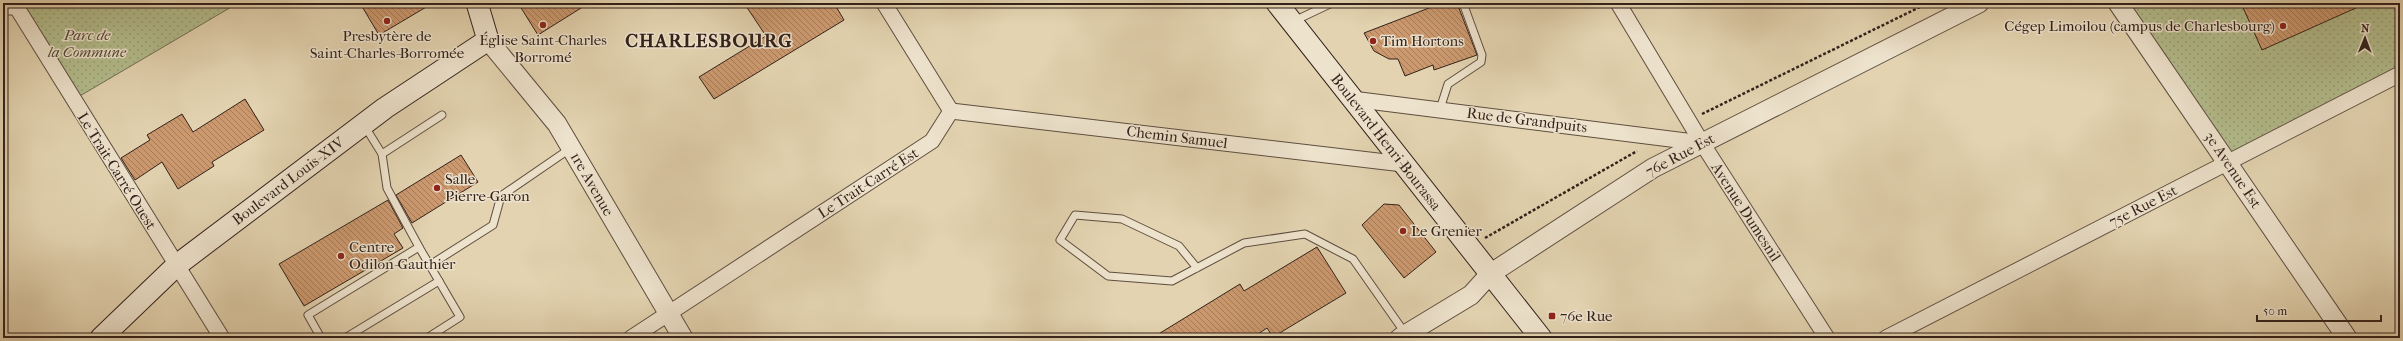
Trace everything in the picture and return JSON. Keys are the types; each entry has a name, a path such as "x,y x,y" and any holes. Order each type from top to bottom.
{"main road":[{"path":"477,3 488,40"},
{"name":"Boulevard Henri-Bourassa","path":"1276,3 1541,338"},
{"name":"Boulevard Louis-XIV","path":"101,338 177,265 363,125 488,40"}],"street":[{"path":"884,3 951,111"},
{"name":"Avenue Dumesnil","path":"1618,3 1702,143 1827,338"},
{"name":"76e Rue Est","path":"1403,336 1471,295 1490,274 1652,168 1979,3"},
{"name":"3e Avenue Est","path":"2118,3 2347,338"},
{"name":"Le Trait-Carré Ouest","path":"16,7 222,338"},
{"name":"1re Avenue","path":"488,40 557,124 668,315 683,338"},
{"name":"75e Rue Est","path":"1886,338 2400,74"},
{"name":"Rue de Grandpuits","path":"1352,99 1702,143"},
{"name":"Chemin Samuel","path":"951,111 1403,164"},
{"name":"Le Trait-Carré Est","path":"668,315 841,199 932,141 951,111"},
{"path":"631,338 668,315"}],"lane":[{"path":"1292,22 1332,3"},
{"path":"1440,109 1448,84 1481,62 1482,55 1463,3"},
{"path":"3,11 16,7"},
{"path":"382,154 442,115"},
{"path":"363,125 382,154 387,188 419,247 460,317 427,338"},
{"path":"430,265 493,225 501,196 571,148"},
{"path":"1197,268 1179,246 1122,219 1075,215 1060,240 1108,276 1172,280 1197,268 1244,243 1305,234 1353,259 1403,336"},
{"path":"321,338 308,315 419,247"},
{"path":"345,338 439,281"}],"path":[{"path":"1689,121 1928,3"},
{"path":"1469,247 1660,138"}],"green space":[{"name":"Parc de la Commune","path":"14,3 238,3 73,100"},
{"path":"2118,3 2400,3 2400,74 2228,163"}],"building":[{"name":"Presbytère de Saint-Charles-Borromée","path":"360,3 433,3 379,35"},
{"name":"Église Saint-Charles Borromé","path":"518,3 589,3 538,35"},
{"path":"744,3 834,3 844,20 714,99 699,77 766,36"},
{"path":"1442,3 1457,3 1477,55 1434,70 1433,65 1405,76 1398,59 1389,59 1374,51 1364,33"},
{"name":"Cégep Limoilou (campus de Charlesbourg)","path":"2241,3 2367,3 2262,50"},
{"path":"245,99 264,130 212,162 214,166 178,189 162,162 135,180 121,158 150,140 147,135 182,114 193,132"},
{"name":"Salle Pierre-Garon","path":"461,155 478,182 412,223 396,195"},
{"name":"Centre Odilon-Gauthier","path":"388,200 403,228 394,234 403,248 304,306 279,264"},
{"path":"1384,204 1399,205 1436,252 1404,278 1362,225"},
{"path":"1317,247 1346,293 1273,337 1267,328 1252,338 1152,338 1240,284 1244,291"}],"place":[{"name":"Presbytère de Saint-Charles-Borromée","path":"387,21"},
{"name":"Église Saint-Charles Borromé","path":"543,25"},
{"name":"Cégep Limoilou (campus de Charlesbourg)","path":"2283,26"},
{"name":"Tim Hortons","path":"1373,41"},
{"name":"Salle Pierre-Garon","path":"437,188"},
{"name":"Le Grenier","path":"1403,231"},
{"name":"Centre Odilon-Gauthier","path":"341,256"},
{"name":"76e Rue","path":"1552,316"}],"district":[{"name":"CHARLESBOURG","path":"709,40"}]}
